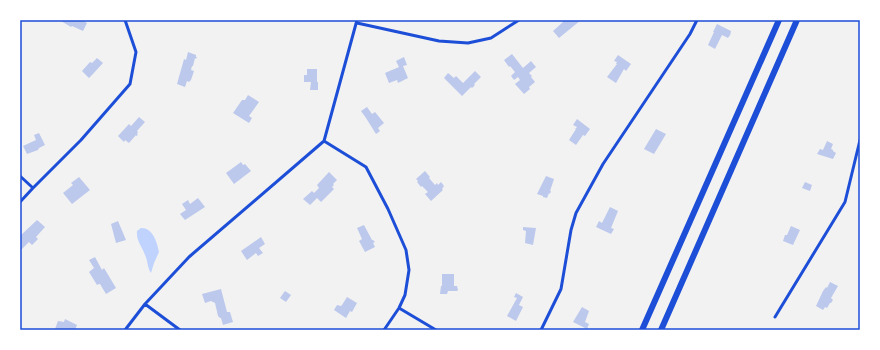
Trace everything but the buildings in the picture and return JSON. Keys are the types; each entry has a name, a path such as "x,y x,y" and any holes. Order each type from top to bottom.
{"highway":[{"path":"642,330 779,20"},
{"path":"661,330 797,20"}],"street":[{"path":"20,202 81,140 130,84 136,52 125,20"},
{"path":"125,330 145,304 189,257 324,141 357,21 439,42 468,43 491,38 519,20"},
{"path":"541,330 561,289 571,230 576,212 603,164 690,34 697,20"},
{"path":"775,317 845,202 860,140"},
{"path":"324,141 366,167 388,209 406,250 409,270 405,295 399,308 384,330"},
{"path":"20,176 33,188"},
{"path":"145,304 180,330"},
{"path":"399,308 436,330"}],"water":[{"path":"141,228 149,230 154,236 159,252 151,273 144,252 137,238 137,231"}]}
